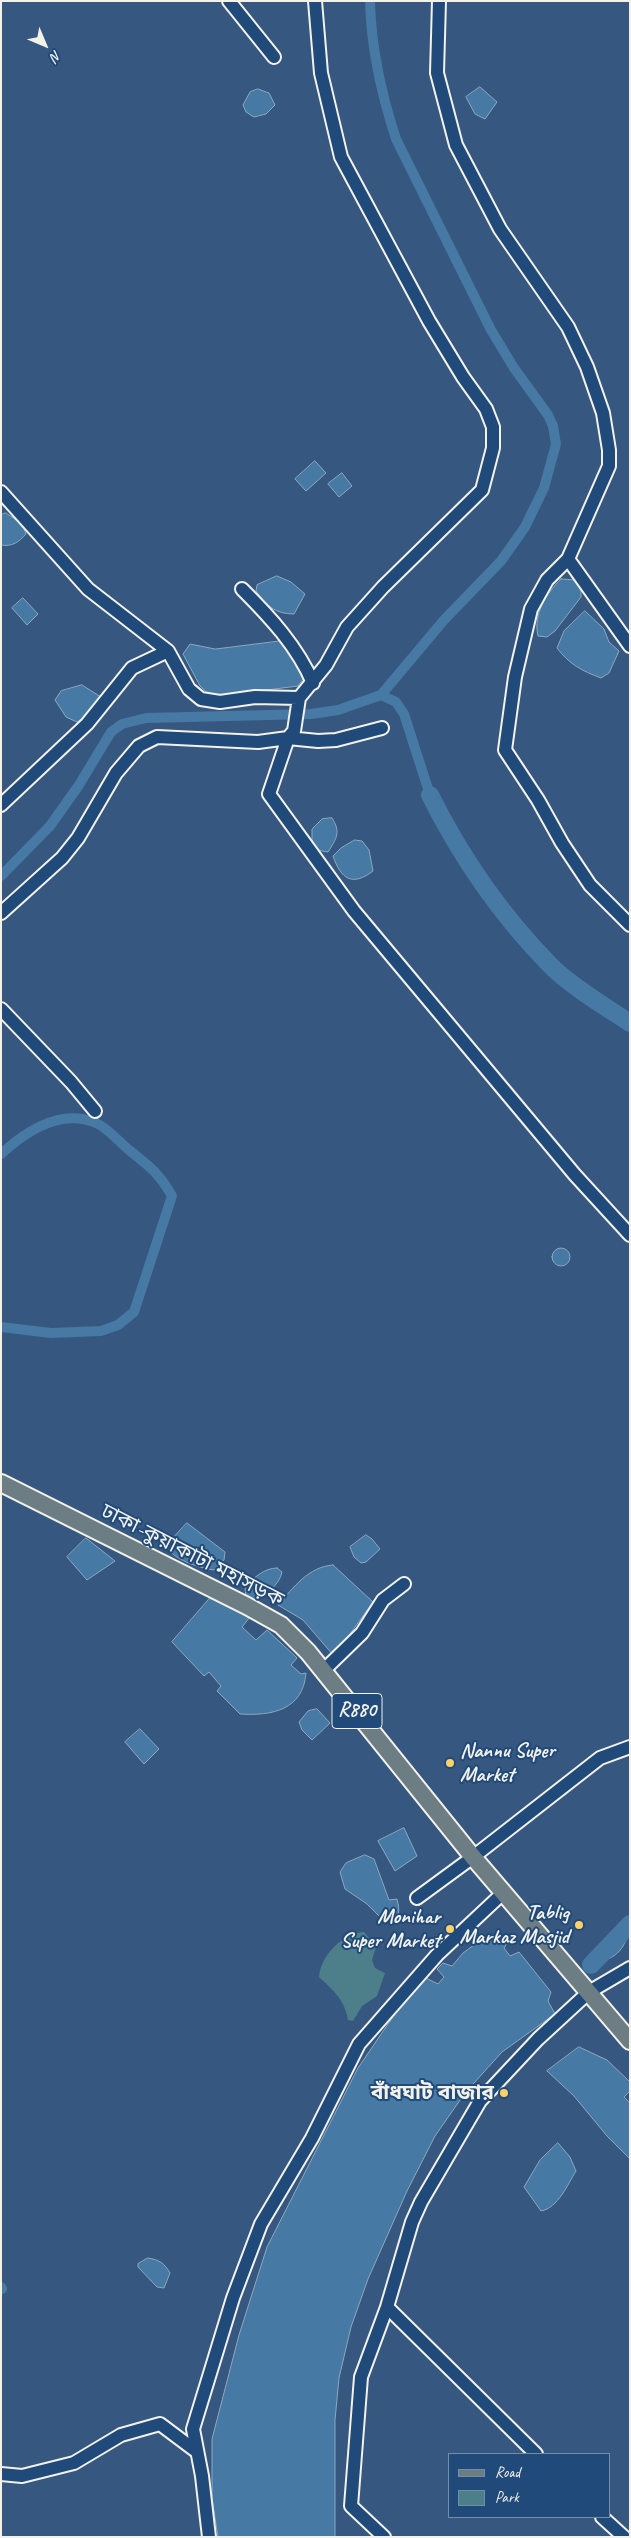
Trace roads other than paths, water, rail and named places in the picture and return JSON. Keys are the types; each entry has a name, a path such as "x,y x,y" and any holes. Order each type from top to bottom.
{"main road":[{"name":"ঢাকা-কুয়াকাটা মহাসড়ক","path":"1,1484 265,1615 296,1639 324,1670 473,1858 630,2041"}],"street":[{"path":"229,1 274,57"},
{"path":"315,1 321,73 341,157 443,345 486,409 493,428 494,440 488,474 482,490 383,587 353,621 313,683 299,698 291,734 269,794 354,911 569,1168 630,1235"},
{"path":"440,1 437,73 456,145 500,229 568,327 587,367 603,413 609,450 609,466 568,560 547,580 531,609 515,677 505,750 590,885 630,925"},
{"path":"1,492 88,589 168,651 189,689 201,699 220,702 255,697 299,698"},
{"path":"568,560 630,646"},
{"path":"242,589 285,635 305,665 313,683"},
{"path":"1,805 87,724 132,668 168,651"},
{"path":"1,913 62,858 78,838 116,772 139,746 157,737 258,742 291,734 336,740 382,728"},
{"path":"1,1008 71,1082 95,1111"},
{"path":"324,1670 362,1633 383,1600 404,1584"},
{"path":"417,1898 473,1858 600,1758 630,1747"},
{"path":"209,2537 202,2476 193,2430 233,2298 262,2224 317,2130 359,2044 437,1955 503,1892"},
{"path":"384,2537 351,2506 361,2377 387,2307 412,2222 421,2202 480,2101 538,2039 589,1992 630,1968"},
{"path":"387,2307 535,2453"},
{"path":"1,2474 22,2476 74,2463 121,2435 160,2424 196,2452"},
{"path":"603,2518 624,2537"}],"water":[{"path":"480,87 497,102 485,119 475,114 466,97"},
{"path":"258,89 269,93 275,105 266,114 254,117 246,112 243,105 250,92"},
{"path":"315,461 326,473 306,491 295,479"},
{"path":"342,473 352,486 339,497 328,484"},
{"path":"6,513 22,524 26,534 15,543 1,545 1,515"},
{"path":"277,576 291,582 305,594 294,614 282,613 272,608 256,591 257,585"},
{"path":"561,579 576,580 581,587 581,597 555,631 547,637 538,636 537,620 539,612 550,591"},
{"path":"23,598 38,614 27,625 12,608"},
{"path":"585,611 604,629 609,642 619,651 609,673 601,678 576,666 557,648 564,631"},
{"path":"282,641 306,675 298,686 212,697 200,686 183,654 190,644 215,649"},
{"path":"82,685 101,697 91,713 77,722 66,717 55,700 61,691"},
{"path":"332,818 337,831 334,843 328,852 316,850 312,840 312,829 322,819"},
{"path":"355,840 362,841 369,850 373,871 359,879 348,878 344,875 333,856 341,848"},
{"path":"557,1248 565,1248 570,1253 568,1264 557,1266 552,1261 552,1253"},
{"path":"187,1523 225,1552 224,1560 214,1570 180,1559 169,1551 166,1546"},
{"path":"366,1535 380,1549 366,1562 361,1563 354,1557 350,1547"},
{"path":"86,1538 115,1561 87,1580 67,1557"},
{"path":"333,1565 373,1602 334,1656 303,1620 278,1605 302,1579 316,1570"},
{"path":"272,1568 277,1568 282,1572 272,1589 255,1602 246,1597 245,1588 259,1574"},
{"path":"211,1597 250,1617 242,1627 256,1640 267,1630 297,1658 291,1665 301,1674 306,1673 304,1685 292,1703 274,1712 240,1714 217,1691 221,1686 209,1672 204,1676 172,1642"},
{"path":"317,1709 330,1723 312,1740 302,1730 299,1722 308,1711"},
{"path":"140,1729 159,1749 144,1764 125,1742"},
{"path":"404,1828 417,1856 395,1871 378,1841"},
{"path":"365,1855 374,1859 389,1900 397,1899 398,1913 396,1918 390,1923 383,1920 367,1904 345,1889 340,1872 346,1863"},
{"path":"630,1919 628,1936 623,1946 615,1955 595,1963 593,1959 598,1955 601,1946"},
{"path":"501,1936 507,1943 504,1948 510,1956 519,1952 551,1992 548,2001 555,2014 502,2052 465,2093 435,2136 407,2191 368,2279 351,2327 339,2378 335,2420 335,2537 218,2537 212,2498 212,2439 239,2335 267,2247 358,2068 401,2005 426,1978 438,1984 444,1977 437,1969 443,1963 452,1966 463,1953 485,1937 494,1940"},
{"path":"579,2047 607,2060 630,2082 630,2091 624,2097 630,2103 630,2159 607,2136 574,2096 547,2071"},
{"path":"558,2143 570,2157 576,2171 566,2189 553,2205 541,2211 524,2187 540,2160"},
{"path":"148,2258 161,2262 170,2273 164,2288 157,2287 138,2267 138,2264"}],"waterway":[{"path":"370,1 378,71 396,139 491,330 514,368 548,415 553,426 556,444 544,488 525,527 501,561 444,620 381,695"},
{"path":"1,876 50,826 79,785 111,732 122,724 146,718 311,714 338,710 381,695 396,702 404,714 430,795"},
{"path":"430,795 455,841 483,884 532,946 567,980 630,1023"},
{"path":"1,1154 22,1137 45,1124 70,1118 83,1119 100,1125 153,1170 163,1181 172,1196 134,1312 118,1325 101,1331 51,1333 1,1327"},
{"path":"591,1965 630,1924"}],"place":[{"name":"Nannu Super Market","path":"450,1763"},
{"name":"Tablig Markaz Masjid","path":"579,1925"},
{"name":"Monihar Super Market","path":"450,1929"},
{"name":"বাঁধঘাট বাজার","path":"504,2093"}]}
